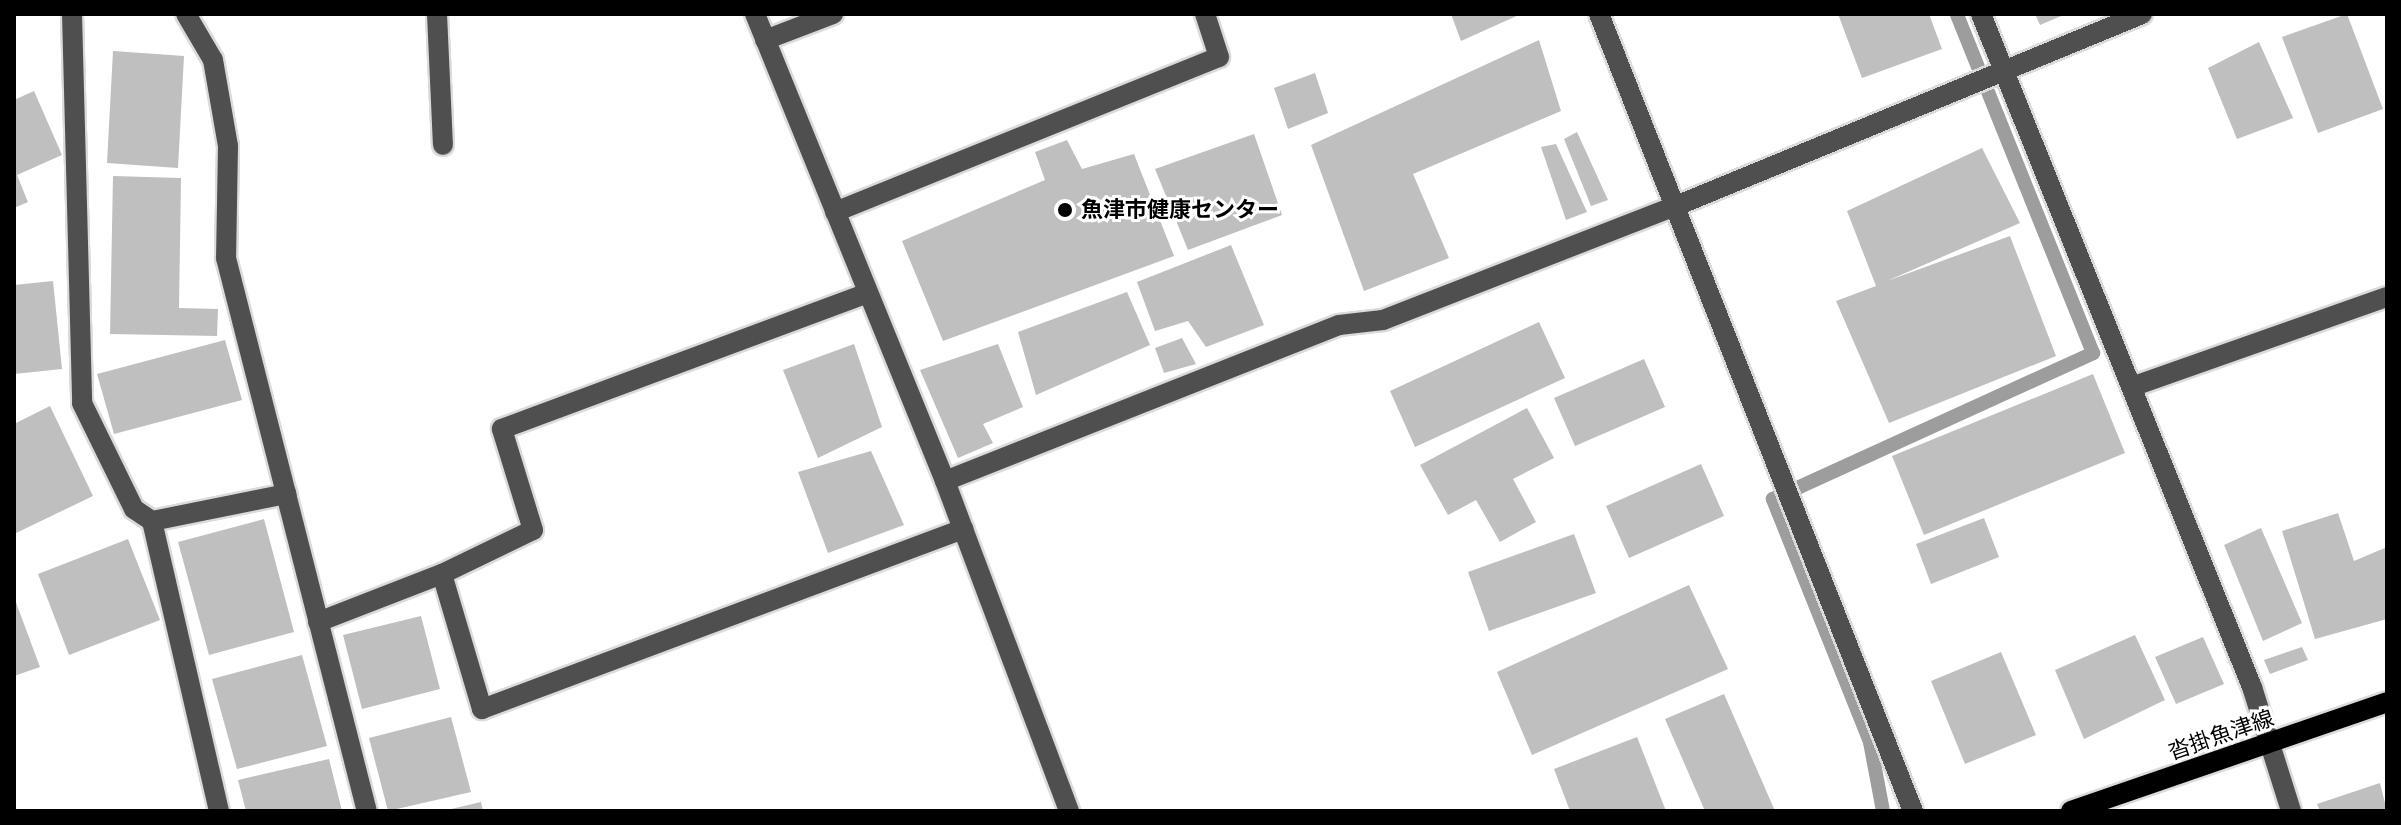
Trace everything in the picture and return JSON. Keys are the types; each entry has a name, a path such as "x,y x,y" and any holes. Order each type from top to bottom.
{"main road":[{"name":"沓掛魚津線","path":"2071,811 2387,702"}],"street":[{"path":"72,14 82,403 134,509 152,521 219,811"},
{"path":"186,14 213,60 228,146 226,258 367,811"},
{"path":"437,14 443,145"},
{"path":"755,14 945,481 1069,811"},
{"path":"765,40 833,14"},
{"path":"835,212 1219,57 1205,14"},
{"path":"1599,14 1913,811"},
{"path":"1981,14 2134,386 2271,743 2291,811"},
{"path":"945,481 1339,325 1383,320 1676,206 2142,14"},
{"path":"318,622 442,574 533,530 502,429 868,293"},
{"path":"2134,386 2387,297"},
{"path":"152,521 286,494"},
{"path":"442,574 482,709 963,529"}],"building":[{"path":"1451,14 1521,14 1461,41"},
{"path":"1838,14 1929,14 1942,49 1862,78"},
{"path":"2035,14 2066,14 2040,25"},
{"path":"2347,14 2383,109 2318,133 2282,37"},
{"path":"1539,40 1561,111 1413,174 1449,258 1364,291 1311,145"},
{"path":"2259,42 2293,118 2237,139 2208,68"},
{"path":"113,51 184,56 178,168 107,163"},
{"path":"1315,73 1328,113 1288,129 1274,88"},
{"path":"34,91 62,155 17,175 28,202 14,208 14,100"},
{"path":"1577,132 1608,200 1591,206 1564,139"},
{"name":"魚津市健康センター","path":"1254,134 1282,215 1188,250 1155,169"},
{"name":"魚津市健康センター","path":"1067,140 1082,169 1134,154 1174,256 943,341 902,241 1045,180 1035,152"},
{"path":"1556,144 1587,212 1566,220 1541,147"},
{"path":"1982,148 2020,223 1887,281 2010,236 2056,356 1889,423 1836,301 1876,286 1847,211"},
{"path":"113,176 181,178 179,308 218,309 217,336 110,334"},
{"path":"1231,245 1264,325 1206,347 1188,321 1155,331 1137,282"},
{"path":"53,281 62,369 14,374 14,285"},
{"path":"1127,292 1150,345 1036,395 1018,332"},
{"path":"1539,322 1565,378 1415,447 1390,391"},
{"path":"1182,338 1196,364 1164,373 1155,348"},
{"path":"225,340 242,400 114,434 97,374"},
{"path":"854,344 882,427 818,458 783,370"},
{"path":"998,344 1023,407 983,424 993,443 958,458 920,370"},
{"path":"1644,359 1665,407 1575,446 1554,398"},
{"path":"2093,374 2125,453 1924,535 1892,456"},
{"path":"50,406 93,496 14,534 14,424"},
{"path":"1527,408 1554,458 1513,479 1536,522 1500,542 1476,500 1448,515 1420,465"},
{"path":"871,451 904,525 828,553 798,472"},
{"path":"1701,464 1724,516 1629,558 1606,506"},
{"path":"2338,513 2354,561 2387,547 2387,619 2315,639 2282,531"},
{"path":"1984,518 1999,557 1931,584 1916,544"},
{"path":"264,519 294,632 209,655 178,542"},
{"path":"2261,528 2302,623 2263,641 2224,545"},
{"path":"1574,534 1596,593 1489,631 1468,572"},
{"path":"128,539 160,620 69,655 38,574"},
{"path":"1689,585 1728,669 1532,755 1497,672"},
{"path":"14,597 40,667 14,676"},
{"path":"421,616 440,689 362,709 343,635"},
{"path":"2135,635 2165,700 2084,739 2055,670"},
{"path":"2203,637 2224,684 2176,704 2155,657"},
{"path":"2302,647 2308,660 2270,674 2264,660"},
{"path":"2001,652 2036,735 1965,764 1931,681"},
{"path":"302,655 327,746 237,769 212,679"},
{"path":"1724,694 1775,811 1705,811 1665,719"},
{"path":"451,717 471,792 388,811 369,738"},
{"path":"1637,737 1666,811 1570,811 1554,769"},
{"path":"329,759 342,811 246,811 238,780"},
{"path":"2380,783 2387,811 2320,811 2317,804"},
{"path":"481,802 483,811 447,811 447,810"}],"waterway":[{"path":"1883,811 1870,742 1773,499 2093,353 1957,14"}],"place":[{"name":"魚津市健康センター","path":"1065,210"}]}
